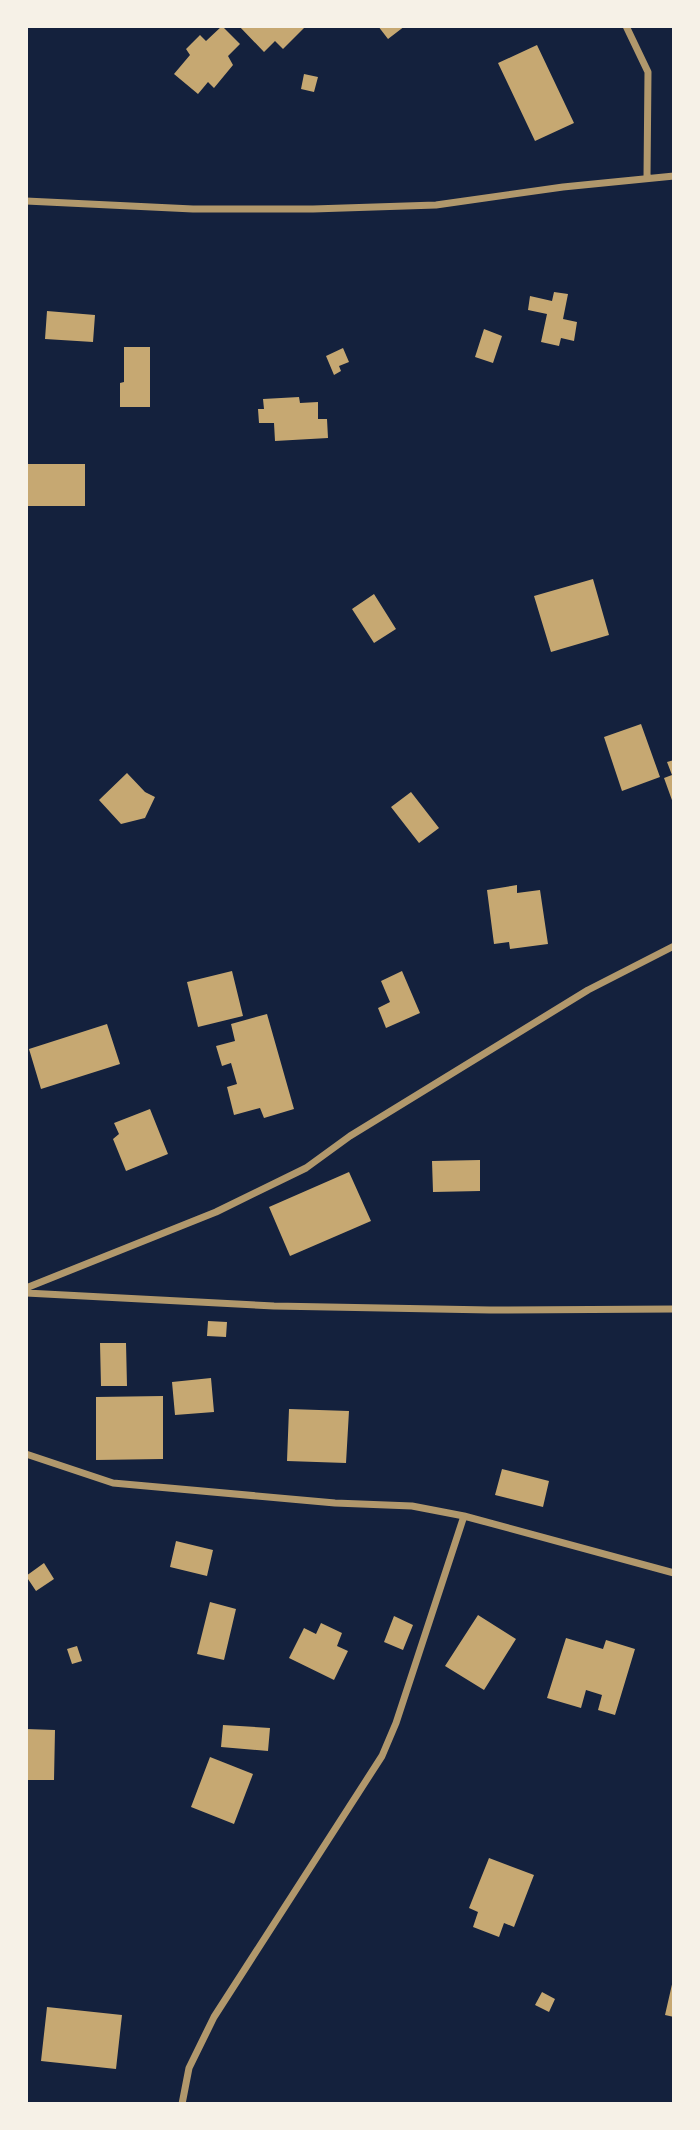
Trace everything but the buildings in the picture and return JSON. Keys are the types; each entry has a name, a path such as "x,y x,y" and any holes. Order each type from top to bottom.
{"street":[{"path":"626,26 648,72 647,177"},
{"path":"26,201 193,209 436,205 647,177 674,176"},
{"path":"26,1291 216,1212 306,1168 350,1136 588,990 674,946"},
{"path":"26,1291 274,1306 490,1310 674,1309"},
{"path":"26,1454 113,1483 335,1503 412,1506 464,1516 674,1573"},
{"path":"182,2104 189,2068 215,2017 382,1756 396,1723 464,1516"}]}
